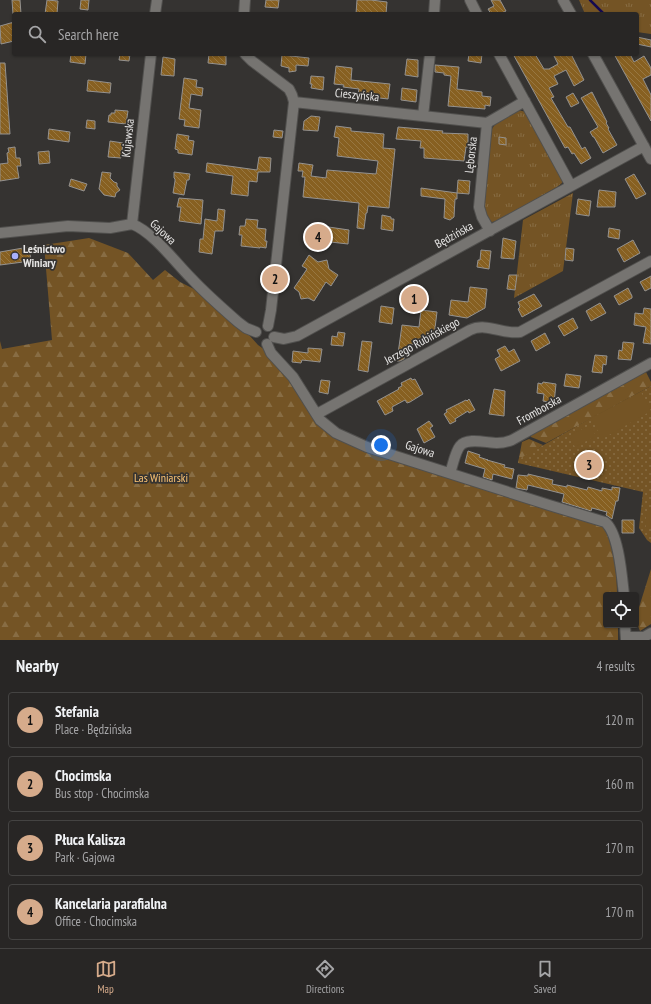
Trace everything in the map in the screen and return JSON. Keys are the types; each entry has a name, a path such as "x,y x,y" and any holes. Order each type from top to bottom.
{"street":[{"path":"155,12 157,0"},
{"path":"244,12 245,0"},
{"path":"434,12 436,0"},
{"path":"470,0 476,12"},
{"path":"563,0 570,12"},
{"name":"Kujawska","path":"132,224 151,56"},
{"path":"248,56 288,89 294,102 268,326"},
{"path":"423,116 430,56"},
{"path":"500,56 571,186"},
{"path":"594,56 651,159"},
{"name":"Lęborska","path":"490,231 480,213 479,207 487,123 525,101"},
{"name":"Cieszyńska","path":"294,102 487,123"},
{"name":"Będzińska","path":"271,340 297,336 644,146"},
{"name":"Gajowa","path":"0,233 62,227 110,228 132,224 141,228 148,234 192,279 238,322 246,328 256,332"},
{"name":"Jerzego Rubińskiego","path":"317,414 470,330 484,327 511,333 520,332 651,261"},
{"path":"268,326 273,329 271,340 258,340 256,332 260,327 268,326"},
{"name":"Gajowa","path":"271,340 271,353 293,377 320,420 330,429 367,447 605,522 611,530 618,550 624,592"},
{"name":"Fromborska","path":"450,473 459,447 463,443 470,441 497,443 512,440 651,363"},
{"path":"625,628 626,638 644,637 651,633"}],"green space":[{"path":"579,0 651,0 651,34 639,32 639,12 584,12"},
{"path":"518,110 526,112 562,180 562,183 497,221 492,222 488,220 484,209 484,203 492,129 497,121"},
{"path":"573,193 563,271 514,298 523,220"},
{"name":"Las Winiarski","path":"89,238 128,253 153,280 165,270 180,282 198,291 265,350 287,377 315,420 329,434 598,524 606,529 614,561 617,592 603,592 603,628 618,628 618,640 0,640 0,341 2,349 52,340 44,245"},
{"path":"646,372 651,382 651,386 546,443 531,437 531,435"},
{"path":"651,386 651,543 647,540 639,528 643,492 518,463 519,459"},
{"path":"641,392 651,411 602,439 591,418"},
{"path":"590,425 596,436 575,447 569,436"},
{"path":"529,439 543,445 518,463 522,442"},
{"path":"651,508 651,528 646,527 646,522 647,514"},
{"path":"651,569 651,624 640,631 639,607"}],"building":[{"path":"12,0 20,0 21,12 13,12"},
{"path":"47,0 58,1 57,12 45,12"},
{"path":"81,0 89,0 88,10 80,9"},
{"path":"266,0 279,0 278,8 265,7"},
{"path":"357,0 387,2 386,12 356,12"},
{"path":"491,0 500,0 506,11 490,12 488,9 494,6"},
{"path":"12,23 12,41 1,44 0,26"},
{"path":"639,37 651,40 651,47 639,44"},
{"path":"71,56 86,56 85,64 70,62"},
{"path":"120,56 130,56 129,61 119,60"},
{"path":"209,56 226,56 226,65 208,63"},
{"path":"282,56 309,58 308,66 296,65 296,71 289,72 289,68 281,66"},
{"path":"469,56 482,56 481,63 468,61"},
{"path":"514,56 536,56 544,69 549,69 558,64 554,56 572,56 584,80 574,86 566,70 554,76 558,84 549,88 554,97 551,98 568,127 570,127 582,149 585,147 591,158 581,164 568,147 565,148"},
{"path":"615,56 631,56 634,62 644,56 651,68 651,75 643,79 651,95 651,121"},
{"path":"163,57 175,59 174,76 161,75"},
{"path":"407,59 418,60 418,77 405,75"},
{"path":"0,63 5,63 10,134 0,134"},
{"path":"435,65 459,67 457,89 482,92 482,96 491,97 490,106 485,105 485,109 448,106 451,76 444,75 444,73 435,72"},
{"path":"336,66 352,68 351,80 390,84 388,99 363,96 358,94 359,89 334,84"},
{"path":"311,76 324,77 323,90 311,88"},
{"path":"184,78 197,80 196,87 203,88 202,96 191,94 189,108 201,110 199,128 184,126 185,120 179,119"},
{"path":"88,80 111,83 110,93 87,91"},
{"path":"402,88 417,90 416,102 401,100"},
{"path":"592,92 607,122 608,129 617,145 603,153 590,132 598,127 581,98"},
{"path":"573,93 579,103 571,107 566,97"},
{"path":"115,110 128,111 126,124 108,122 109,115 111,115 111,113 115,113"},
{"path":"311,116 320,117 318,131 303,130 304,121"},
{"path":"87,120 95,121 95,129 86,128"},
{"path":"336,126 351,128 351,131 384,134 383,148 395,149 389,208 368,206 364,229 357,228 359,203 303,197 305,177 302,177 303,171 298,171 299,163 313,165 311,176 326,178 327,170 376,174 378,161 337,156 339,138 334,137"},
{"path":"398,127 443,131 442,133 468,134 468,147 466,147 464,161 424,158 424,148 420,148 421,141 396,139"},
{"path":"49,129 70,132 69,142 48,139"},
{"path":"274,130 283,131 282,138 273,137"},
{"path":"177,134 189,136 188,140 194,141 192,155 178,153 178,150 175,149"},
{"path":"499,137 506,138 506,145 499,144"},
{"path":"110,141 123,143 121,158 108,157"},
{"path":"15,147 16,158 20,158 21,166 17,166 19,178 0,181 0,164 8,163 8,148"},
{"path":"49,151 50,163 39,164 38,152"},
{"path":"259,157 271,158 270,172 258,172 257,182 249,181 248,196 231,194 233,176 206,172 207,163 257,170"},
{"path":"102,172 111,173 110,178 117,183 120,190 116,193 115,197 104,195 99,189"},
{"path":"174,172 190,174 189,180 187,180 184,195 173,193 175,181"},
{"path":"634,174 646,194 636,199 625,179"},
{"path":"71,179 87,184 84,191 69,186"},
{"path":"458,180 470,181 469,194 457,193"},
{"path":"421,188 457,193 457,199 455,199 454,217 450,220 444,218 445,199 421,196"},
{"path":"599,190 616,192 615,207 597,207"},
{"path":"179,198 203,200 201,224 179,221 181,207 177,207"},
{"path":"578,199 591,201 589,216 576,214"},
{"path":"218,209 225,210 223,231 215,231 212,254 199,252 200,239 203,239 205,219 217,221"},
{"path":"382,215 394,219 393,231 381,229"},
{"path":"246,219 258,220 257,228 266,229 266,248 241,246 242,235 239,235 240,226 245,226"},
{"path":"315,225 349,230 348,244 313,240"},
{"path":"609,228 620,230 619,239 608,237"},
{"path":"503,238 516,241 514,259 501,258"},
{"path":"633,240 640,253 624,262 617,249"},
{"name":"Leśnictwo Winiary","path":"29,247 31,261 0,265 0,252"},
{"path":"566,248 574,249 573,261 565,260"},
{"path":"481,250 491,251 489,269 477,267 478,260 480,260"},
{"path":"309,255 318,262 327,260 329,269 338,275 331,286 326,282 314,301 308,298 301,299 299,292 294,288 307,269 302,266"},
{"path":"509,275 517,275 515,290 507,289"},
{"path":"651,276 651,288 645,291 640,282"},
{"path":"470,287 487,289 485,308 467,318 449,315 451,300 468,302"},
{"path":"413,288 421,288 420,296 424,300 417,311 404,310 406,291 413,292"},
{"path":"628,288 632,298 619,305 614,296"},
{"path":"534,294 542,306 522,317 518,309 520,307 518,302"},
{"path":"600,303 606,313 591,321 586,311"},
{"path":"381,306 394,308 392,324 379,322"},
{"path":"644,308 651,309 651,344 643,343 646,327 634,325 635,313 643,314"},
{"path":"421,310 437,312 434,336 426,335 426,340 418,339 417,345 410,344 409,349 405,348 404,359 397,361 402,325 419,327"},
{"path":"573,318 578,328 564,336 558,326"},
{"path":"338,332 345,333 343,346 331,345 332,336 337,337"},
{"path":"545,333 550,343 536,351 531,341"},
{"path":"362,341 372,342 368,372 358,370"},
{"path":"623,342 634,343 631,360 618,359 619,350 622,351"},
{"path":"505,346 509,352 514,349 520,361 501,371 495,359 500,356 497,350"},
{"path":"308,348 322,349 320,362 302,360 301,363 292,362 293,351 308,353"},
{"path":"595,355 607,356 606,365 603,364 602,373 592,372"},
{"path":"566,374 581,376 579,388 564,386"},
{"path":"411,378 412,380 415,379 423,394 410,402 407,403 405,400 392,407 393,411 385,415 377,401 399,389 398,388 402,386 401,383"},
{"path":"321,380 330,381 328,394 319,392"},
{"path":"543,382 556,384 554,403 543,401 544,394 537,393 538,383 542,384"},
{"path":"494,389 505,391 504,416 489,414"},
{"path":"469,399 475,410 469,413 468,411 450,424 444,414 447,412 446,410"},
{"path":"429,421 433,426 430,428 435,437 424,443 417,429"},
{"path":"468,451 480,455 479,457 505,465 504,467 514,469 512,479 493,474 492,480 483,477 485,469 465,463"},
{"path":"528,474 553,480 552,484 567,487 567,485 587,490 588,487 602,491 602,488 612,490 612,487 620,488 618,501 616,501 612,519 606,515 607,512 592,508 591,511 562,502 564,494 528,485 527,490 516,488 518,475 528,476"},
{"path":"622,520 634,520 634,533 622,533"}],"waterway":[{"path":"590,0 602,12"}],"place":[{"name":"Kancelaria parafialna","path":"318,237"},
{"name":"Leśnictwo Winiary","path":"15,256"},
{"name":"Chocimska","path":"275,279"},
{"name":"Stefania","path":"414,299"},
{"name":"Płuca Kalisza","path":"589,465"}]}
